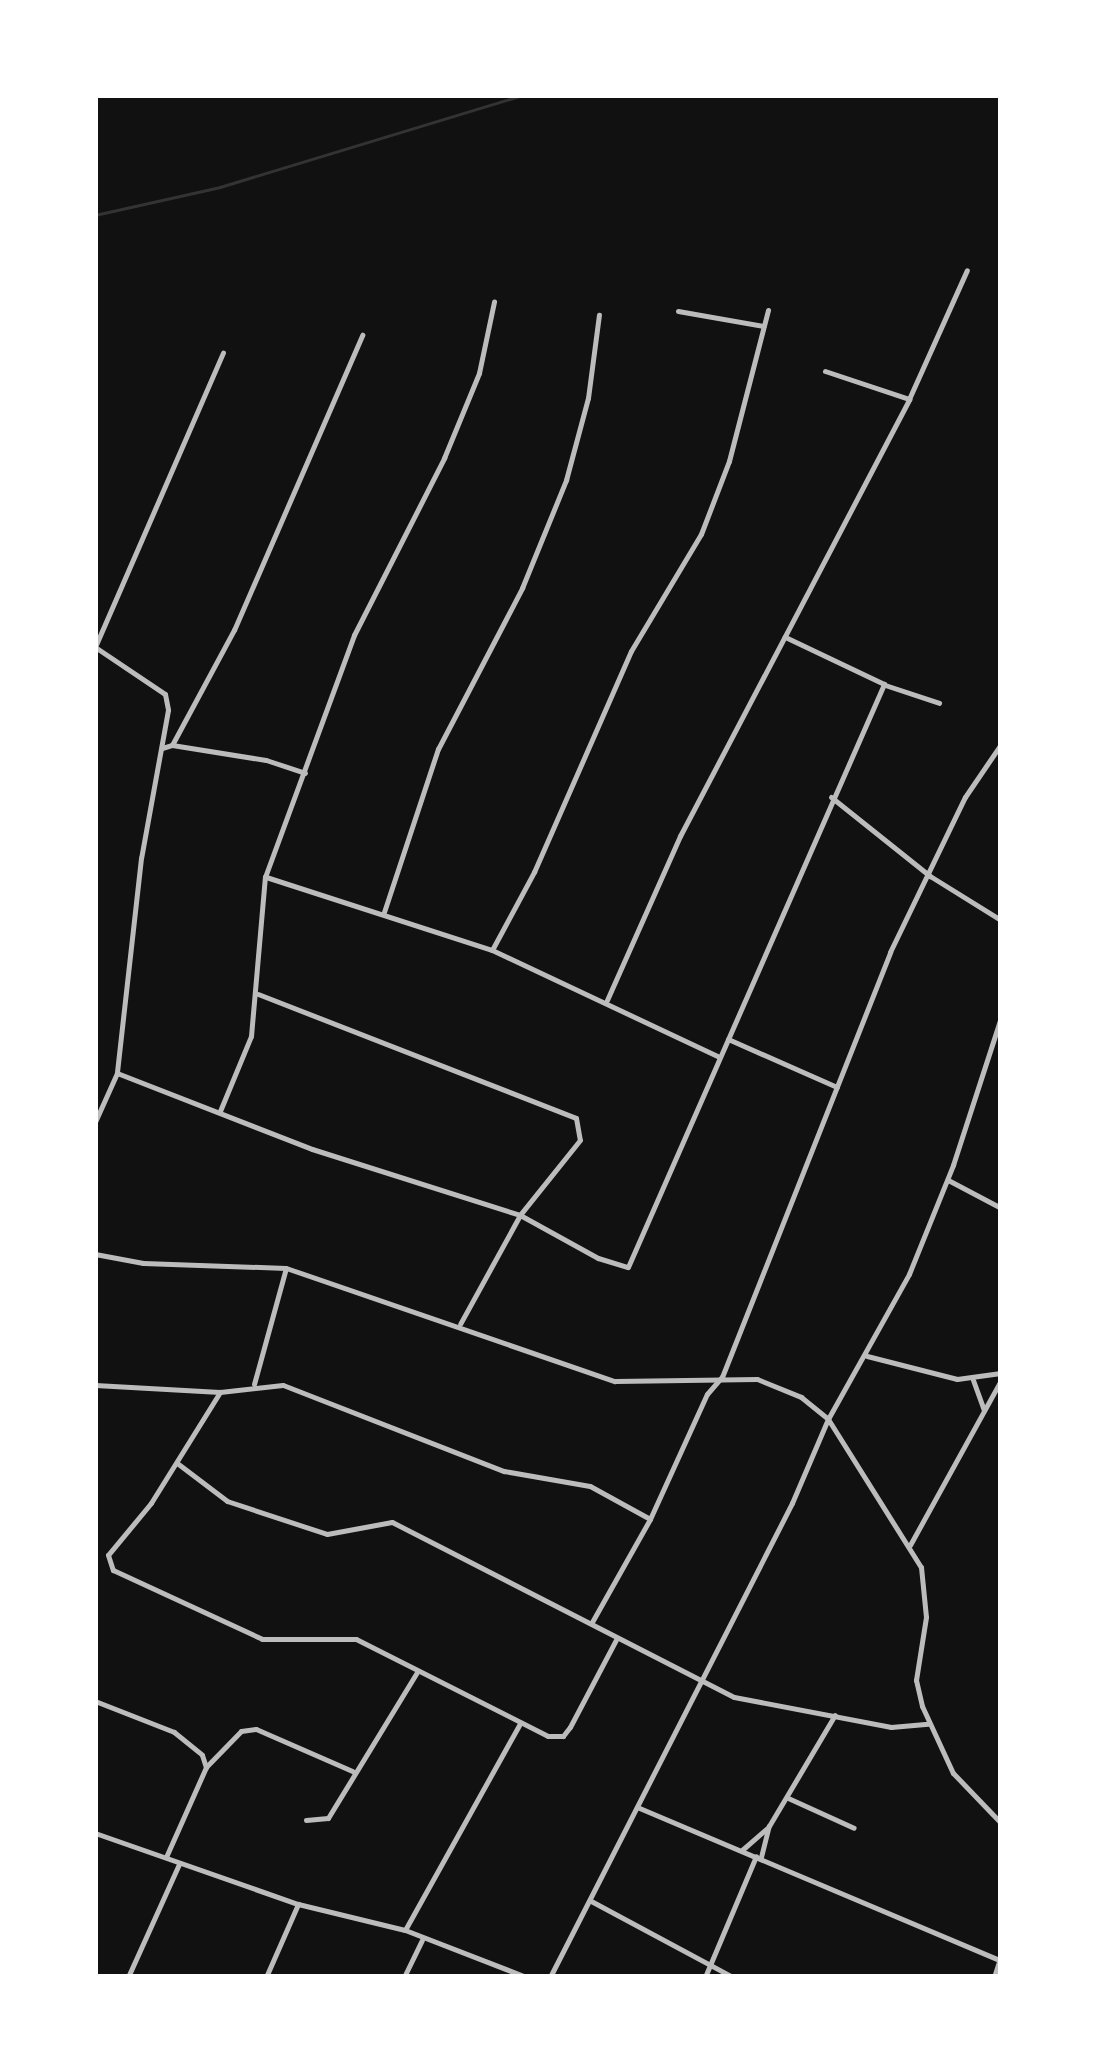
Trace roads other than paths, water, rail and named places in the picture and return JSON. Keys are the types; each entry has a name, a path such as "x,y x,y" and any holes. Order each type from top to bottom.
{"street":[{"path":"607,1000 680,836 908,399 967,270"},
{"path":"220,1112 244,1060 258,994 265,877 354,635 413,523 479,373 494,302"},
{"path":"492,950 534,872 631,651 701,534 730,461 768,310"},
{"path":"678,311 764,326"},
{"path":"384,912 438,749 522,588 566,480 588,398 599,315"},
{"path":"172,745 234,630 362,335"},
{"path":"95,1122 117,1073 140,858 162,748 165,694 95,647 222,353"},
{"path":"825,370 908,399"},
{"path":"785,637 884,684 939,703"},
{"path":"117,1073 329,1155 520,1215 598,1258 628,1267 831,796 884,684"},
{"path":"592,1622 650,1519 707,1394 722,1377 890,952 965,798 1001,744"},
{"path":"162,748 172,745 266,760 305,774"},
{"path":"831,796 930,876 1001,920"},
{"path":"265,877 384,912 492,950 607,1000 717,1056"},
{"path":"258,994 570,1112 580,1140 520,1215 460,1324"},
{"path":"550,1977 591,1902 828,1419 867,1356 948,1180 1001,1017"},
{"path":"728,1039 838,1087"},
{"path":"948,1180 1001,1208"},
{"path":"95,1254 143,1263 286,1268 460,1324 615,1381 757,1378 801,1397 828,1419 910,1545 920,1567 925,1607 916,1680 929,1724 954,1773 1001,1823"},
{"path":"254,1384 286,1268"},
{"path":"867,1356 973,1380 1001,1377"},
{"path":"910,1545 1001,1377"},
{"path":"973,1380 984,1395 984,1413"},
{"path":"95,1385 220,1392 254,1384 282,1385 504,1471 590,1486 650,1519"},
{"path":"220,1392 176,1463 108,1555 113,1570 262,1639 344,1635 519,1724 563,1736 618,1637"},
{"path":"176,1463 227,1501 327,1534 392,1522 702,1679 760,1704 891,1726 929,1724"},
{"path":"306,1820 328,1818 352,1772 417,1672"},
{"path":"95,1701 174,1732 202,1755 206,1767"},
{"path":"742,1850 769,1826 835,1714"},
{"path":"405,1930 519,1724"},
{"path":"166,1857 206,1767 241,1731 256,1729 352,1772"},
{"path":"788,1798 854,1828"},
{"path":"636,1807 759,1856 864,1908 1000,1958 994,1977"},
{"path":"705,1977 769,1826"},
{"path":"95,1833 298,1904 405,1930 422,1940 526,1977"},
{"path":"128,1977 179,1864"},
{"path":"591,1902 733,1977"},
{"path":"266,1977 298,1904"},
{"path":"404,1977 422,1940"}],"waterway":[{"path":"95,215 220,187 522,95"}]}
